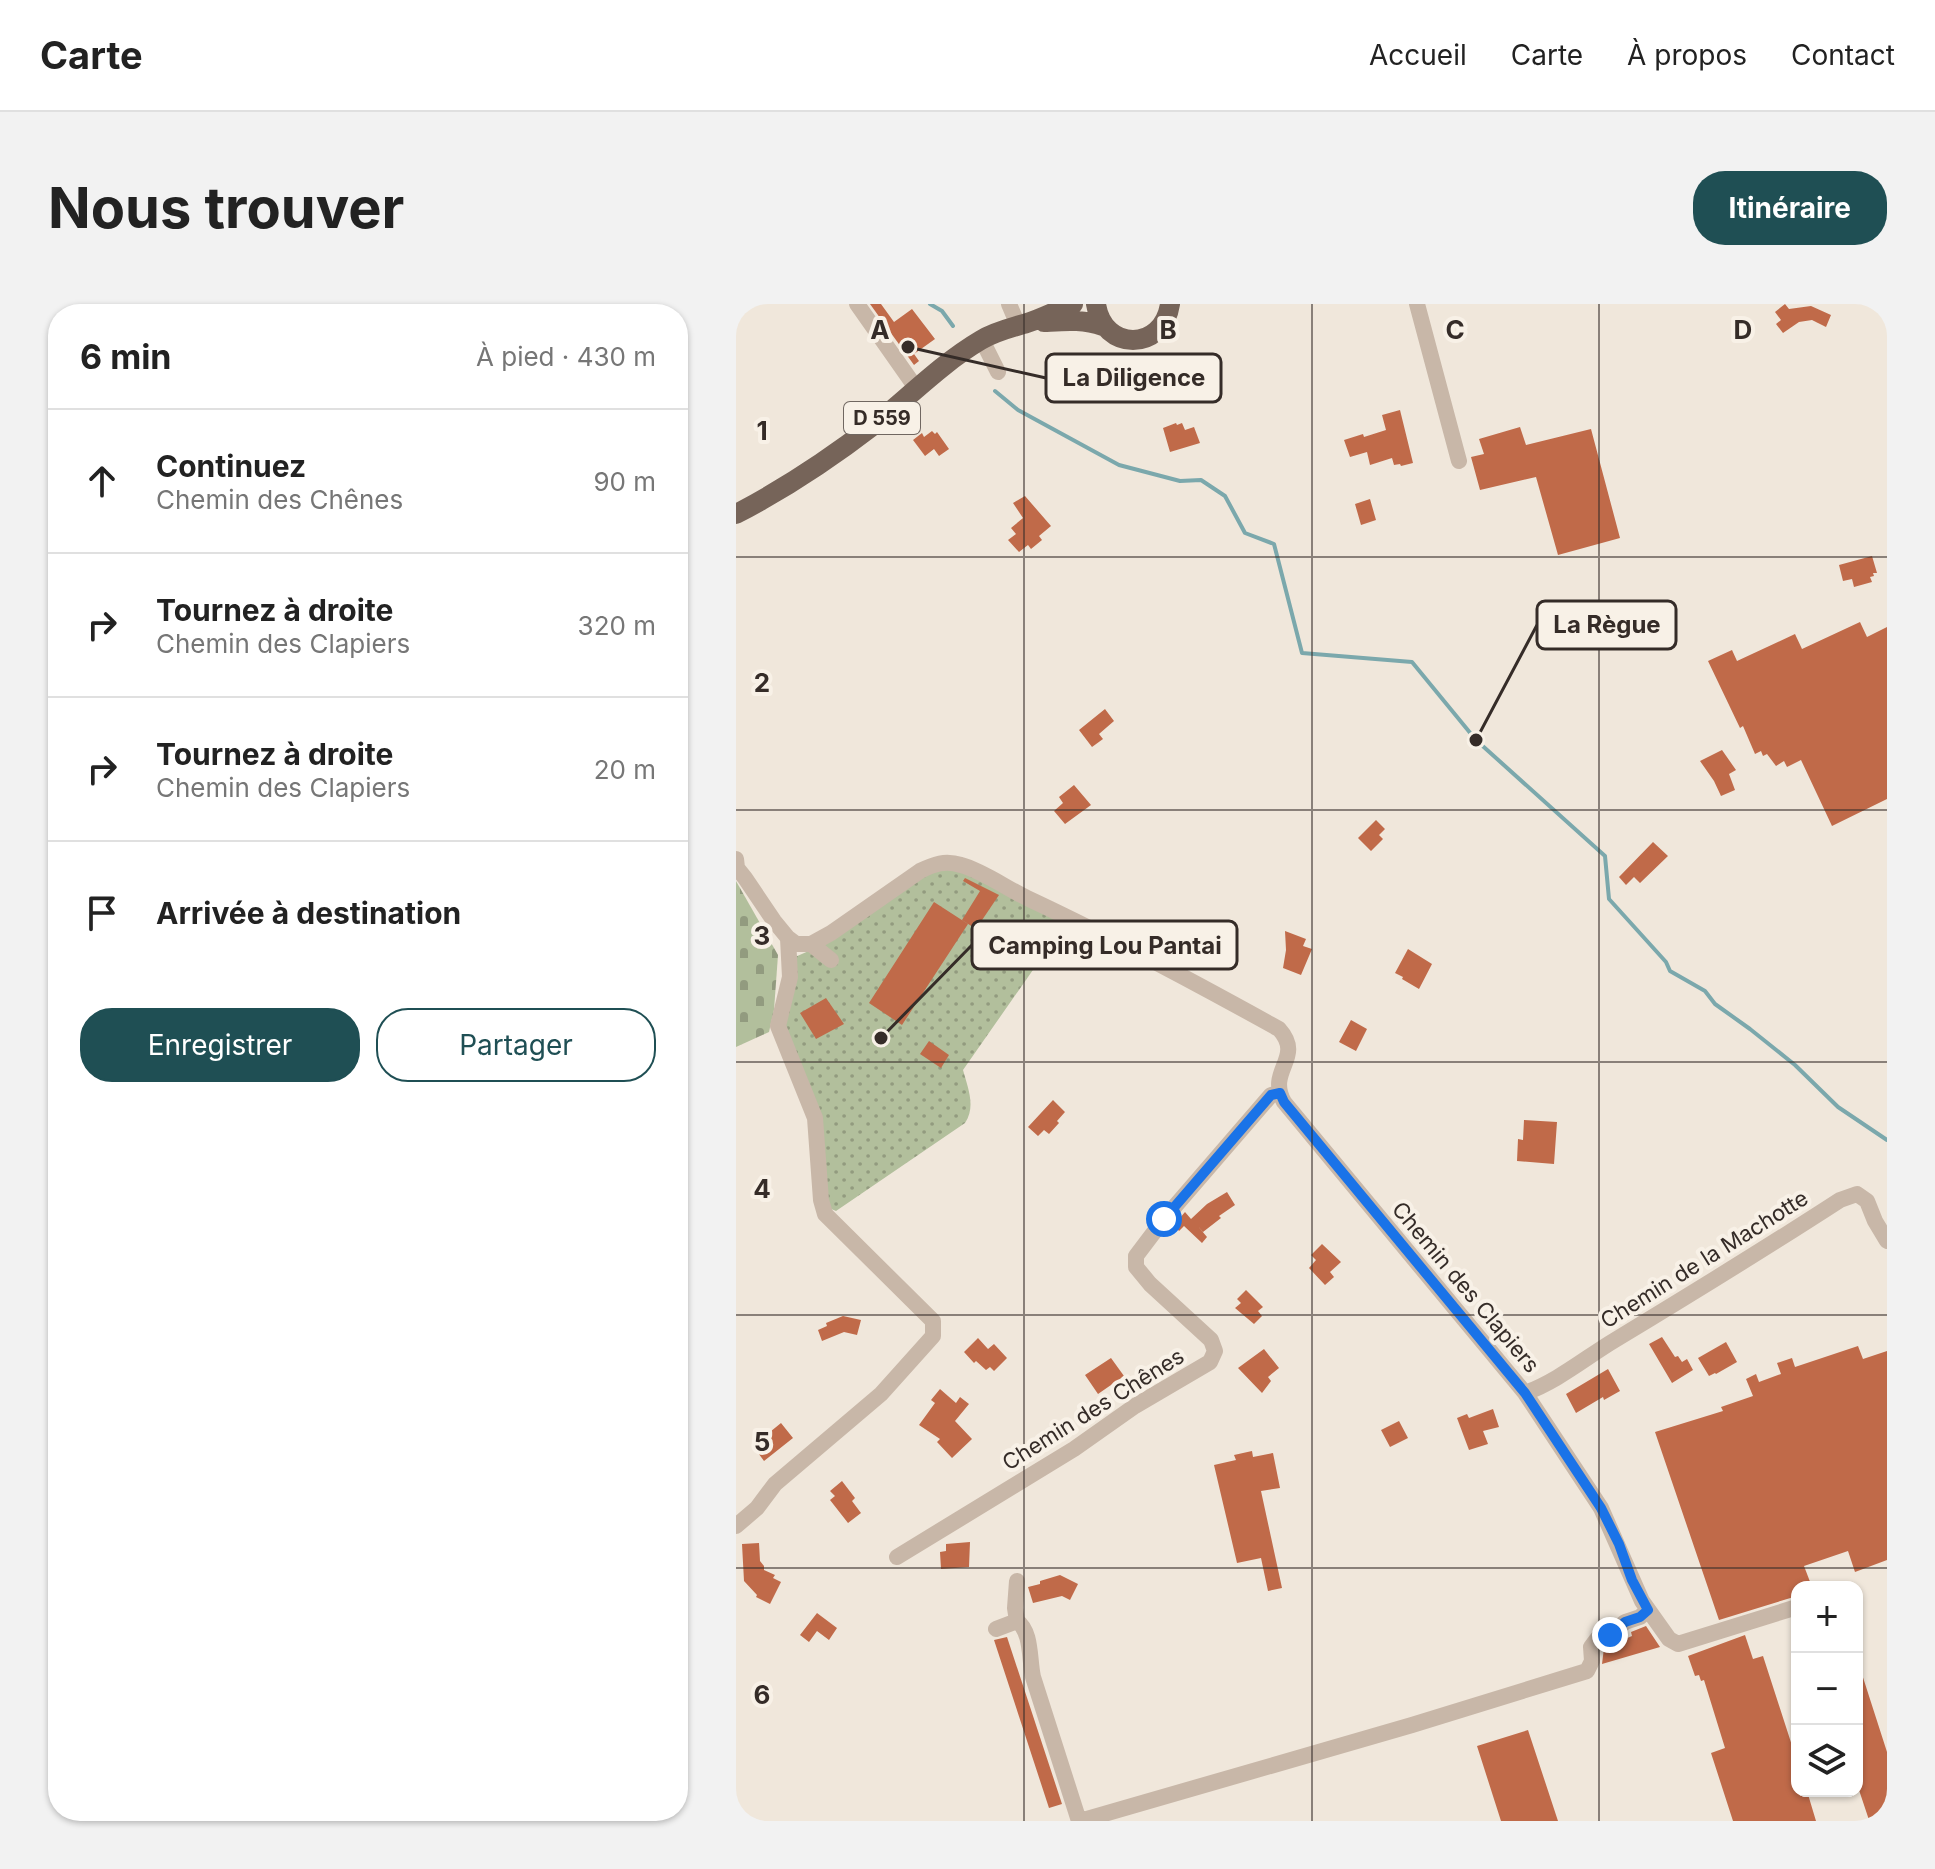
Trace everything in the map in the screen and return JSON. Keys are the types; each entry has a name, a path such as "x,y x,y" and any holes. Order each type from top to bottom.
{"main road":[{"name":"D 559","path":"737,511 779,491 822,464 916,388 982,340 1073,304"},
{"path":"1096,304 1103,326 1122,339 1133,340 1154,334 1168,311 1186,304"},
{"name":"D 559","path":"1023,324 1075,321 1103,326"}],"street":[{"path":"857,304 916,388"},
{"path":"1009,304 1023,324"},
{"path":"1417,304 1459,461"},
{"path":"982,340 998,372"},
{"path":"736,859 736,868 774,921 796,944 811,944 831,933 933,864 946,862 963,865 1100,933 1279,1029 1286,1037 1289,1048 1278,1085 1280,1093"},
{"path":"736,1526 757,1508 775,1484 881,1394 933,1336 933,1321 825,1214 821,1200 815,1118 778,1026 790,977 788,938"},
{"path":"811,944 831,960"},
{"name":"Chemin des Clapiers","path":"1280,1093 1284,1102 1525,1393 1601,1508 1632,1580 1669,1639 1678,1644 1791,1609"},
{"name":"Chemin des Chênes","path":"897,1557 1210,1362 1215,1351 1211,1340 1150,1284 1136,1267 1136,1256 1271,1095 1280,1093"},
{"name":"Chemin de la Machotte","path":"1525,1393 1544,1386 1840,1200 1857,1194 1867,1201 1887,1241"},
{"path":"1017,1581 1017,1621 1024,1626 1028,1635 1033,1677 1080,1821 1587,1671 1592,1661 1591,1647 1597,1639 1610,1635 1625,1622 1640,1617 1648,1610"},
{"path":"996,1629 1017,1621"}],"green space":[{"path":"936,869 969,870 1065,924 963,1070 971,1104 965,1123 836,1211 817,1203 811,1116 781,1046 795,957 811,950"},
{"path":"736,881 778,955 774,1010 769,1032 736,1047"}],"building":[{"path":"870,304 881,304 894,322 912,309 935,339 914,354 919,361 914,365"},
{"path":"1785,304 1789,309 1811,306 1831,315 1826,327 1812,320 1799,322 1783,333 1776,324 1781,320 1775,312"},
{"path":"1400,410 1413,463 1394,465 1392,458 1370,465 1367,452 1350,457 1344,440 1386,430 1382,415"},
{"path":"1182,423 1185,430 1194,427 1200,443 1170,452 1163,428"},
{"path":"1520,427 1526,445 1591,429 1620,538 1558,555 1536,477 1480,490 1471,457 1484,454 1479,439"},
{"path":"932,431 937,432 949,449 939,456 934,449 925,456 913,440 922,433 924,437"},
{"path":"1025,496 1051,526 1039,536 1042,540 1031,549 1028,545 1019,552 1008,540 1016,534 1011,528 1023,518 1013,503"},
{"path":"1370,499 1376,520 1361,525 1355,504"},
{"path":"1872,556 1877,573 1870,577 1872,582 1854,587 1852,579 1843,581 1839,565"},
{"path":"1860,622 1867,637 1887,627 1887,799 1832,826 1801,760 1787,767 1784,761 1776,766 1767,754 1763,756 1761,751 1755,754 1708,661 1732,650 1737,661 1795,634 1802,649"},
{"path":"1105,709 1114,721 1099,734 1103,739 1092,747 1079,730"},
{"path":"1722,750 1736,770 1729,774 1735,790 1721,796 1700,761"},
{"path":"1074,785 1091,805 1065,824 1054,811 1063,803 1059,797"},
{"path":"1376,820 1385,829 1379,835 1383,839 1371,851 1358,838"},
{"path":"1653,842 1668,856 1640,883 1634,877 1626,885 1619,877"},
{"path":"965,878 999,895 976,929 962,920 980,891 963,881"},
{"path":"934,902 968,924 902,1025 869,1003"},
{"path":"1285,931 1306,939 1303,946 1312,949 1301,975 1283,968"},
{"path":"1408,949 1432,964 1419,989 1395,973"},
{"path":"826,998 844,1024 816,1039 800,1013"},
{"path":"1351,1020 1367,1029 1356,1051 1339,1042"},
{"path":"929,1041 949,1055 941,1068 920,1054"},
{"path":"1053,1100 1065,1112 1049,1134 1044,1130 1038,1136 1028,1127"},
{"path":"1524,1120 1557,1122 1554,1164 1517,1161 1518,1139 1523,1140"},
{"path":"1227,1192 1235,1205 1203,1232 1197,1225 1207,1237 1202,1243 1184,1226 1179,1231 1174,1225 1185,1212 1191,1219 1207,1204"},
{"path":"1322,1244 1341,1262 1330,1272 1334,1277 1325,1285 1309,1268 1316,1260 1311,1255"},
{"path":"1246,1290 1263,1307 1258,1311 1262,1316 1254,1324 1235,1308 1241,1303 1237,1299"},
{"path":"843,1316 861,1320 857,1335 844,1332 822,1341 818,1330"},
{"path":"1662,1337 1675,1357 1678,1356 1682,1362 1687,1359 1693,1370 1672,1383 1649,1344"},
{"path":"978,1338 988,1349 994,1344 1007,1358 994,1371 990,1367 986,1370 976,1361 974,1363 964,1352"},
{"path":"1726,1342 1737,1362 1709,1376 1698,1358"},
{"path":"1858,1346 1863,1359 1887,1351 1887,1560 1855,1572 1848,1551 1804,1566 1810,1581 1791,1581 1791,1598 1719,1620 1655,1432 1723,1411 1721,1407 1753,1396 1746,1379 1756,1374 1759,1382 1781,1374 1777,1363 1792,1358 1795,1367"},
{"path":"1264,1349 1279,1368 1268,1377 1271,1381 1262,1393 1238,1368"},
{"path":"1111,1358 1124,1376 1098,1394 1085,1375"},
{"path":"1608,1369 1620,1391 1576,1413 1566,1394"},
{"path":"940,1389 956,1403 960,1397 969,1404 955,1421 972,1439 952,1458 937,1442 940,1439 919,1425 935,1403 931,1400"},
{"path":"1493,1409 1499,1427 1483,1431 1488,1444 1469,1450 1457,1418 1467,1414 1469,1418"},
{"path":"1399,1421 1408,1438 1390,1447 1381,1430"},
{"path":"781,1423 793,1438 764,1461 753,1446"},
{"path":"1252,1451 1253,1457 1273,1453 1280,1488 1261,1491 1282,1588 1268,1591 1261,1558 1237,1563 1214,1465 1236,1460 1234,1455"},
{"path":"842,1481 855,1498 852,1501 861,1513 848,1523 830,1500 835,1496 830,1491"},
{"path":"970,1542 969,1567 941,1569 940,1552 946,1551 946,1544"},
{"path":"759,1543 764,1570 781,1582 770,1604 756,1597 744,1581 742,1544"},
{"path":"1060,1575 1078,1584 1070,1600 1062,1596 1033,1603 1028,1587"},
{"path":"817,1613 837,1628 829,1640 817,1631 809,1642 800,1635"},
{"path":"1646,1626 1660,1647 1602,1664 1604,1648"},
{"path":"1745,1635 1753,1659 1763,1656 1791,1742 1791,1797 1809,1797 1816,1821 1733,1821 1711,1753 1725,1748 1704,1680 1701,1681 1699,1675 1695,1676 1688,1656"},
{"path":"1007,1637 1062,1804 1049,1808 994,1640"},
{"path":"1863,1677 1887,1752 1887,1814 1869,1820 1861,1797"},
{"path":"1528,1730 1558,1821 1501,1821 1477,1746"}],"waterway":[{"path":"930,304 942,311 953,326"},
{"path":"995,391 1018,410 1119,465 1180,481 1201,480 1225,496 1245,533 1274,544 1302,653 1412,662 1476,740 1605,856 1609,899 1666,962 1670,971 1705,991 1715,1004 1795,1065 1838,1107 1887,1140"}],"place":[{"name":"La Diligence","path":"908,347"},
{"name":"La Règue","path":"1476,740"},
{"name":"Camping Lou Pantai","path":"881,1038"}],"route":[{"path":"1164,1219 1271,1095 1280,1093 1284,1102 1525,1393 1601,1508 1648,1610 1640,1617 1625,1622 1610,1635"}]}
